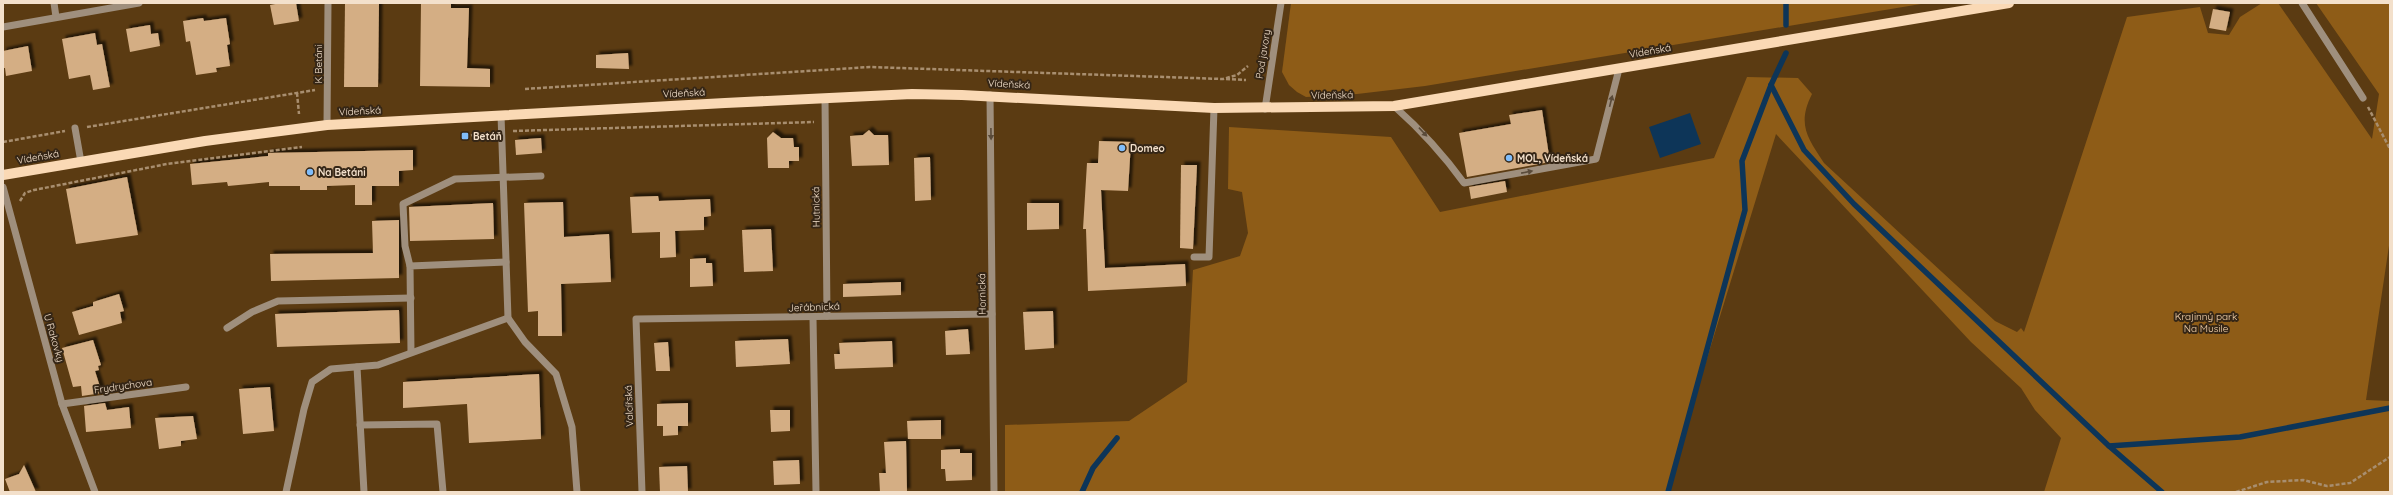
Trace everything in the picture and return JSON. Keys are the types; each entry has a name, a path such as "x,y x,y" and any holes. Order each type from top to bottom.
{"main road":[{"name":"Vídeňská","path":"3,175 219,138 327,125 825,98 912,94 990,95 1214,108 1265,109 1394,106 2009,3"}],"street":[{"path":"54,3 56,17"},
{"path":"3,27 139,3"},
{"name":"K Betáni","path":"327,125 328,3"},
{"name":"Pod javory","path":"1265,109 1282,3"},
{"path":"2302,3 2363,98"},
{"path":"1394,106 1421,130 1443,155 1464,183 1596,159 1619,69"},
{"name":"Hornická","path":"990,95 994,492"},
{"name":"Hutnická","path":"825,98 828,316"},
{"path":"1194,257 1209,257 1214,108"},
{"path":"501,116 508,318 524,342 556,374 572,427 577,492"},
{"path":"75,129 81,162"},
{"path":"411,352 410,266 405,246 403,204 455,179 504,176 541,176"},
{"name":"U Rakovky","path":"3,187 62,404 95,492"},
{"path":"410,266 506,262"},
{"path":"227,328 252,312 278,301 411,298"},
{"name":"Jeřábnická","path":"636,319 813,318 828,316 992,314"},
{"path":"286,492 302,416 312,382 331,368 378,365 508,318"},
{"path":"813,318 816,492"},
{"name":"Valcířská","path":"636,319 642,492"},
{"path":"357,367 364,492"},
{"name":"Frydrychova","path":"62,404 186,387"},
{"path":"360,425 437,424 443,492"}],"path":[{"path":"1223,79 1237,74 1248,66"},
{"path":"525,89 870,67 1246,80"},
{"path":"3,142 318,89"},
{"path":"297,93 299,114"},
{"path":"2363,98 2390,149"},
{"path":"464,136 501,131 825,122"},
{"path":"19,204 20,199 25,193 34,190 167,164 302,147"},
{"path":"2236,492 2268,482 2303,480 2327,486 2350,484 2390,457"}],"green space":[{"path":"1291,3 1927,3 1425,86 1357,94 1306,97 1289,85 1282,72"},
{"name":"Krajinný park Na Musile","path":"2262,3 2278,3 2372,139 2379,94 2316,3 2390,3 2390,239 2366,400 2390,401 2390,492 2044,492 2061,438 2035,410 2021,388 1971,342 1776,134 1666,492 1005,492 1005,425 1129,421 1187,382 1193,270 1240,256 1248,233 1242,192 1228,189 1229,127 1391,137 1440,212 1714,158 1747,77 1798,78 1812,94 1805,114 1806,130 1824,163 1995,321 2017,332 2021,328 2024,332 2127,17 2200,7 2208,33 2229,35 2240,17"}],"water":[{"path":"1690,113 1701,144 1660,158 1649,127"}],"building":[{"path":"296,3 299,21 274,25 270,5"},
{"path":"345,3 379,3 378,87 344,87"},
{"path":"421,3 451,3 451,8 469,8 467,68 490,69 490,87 420,86"},
{"path":"2213,9 2230,12 2226,31 2209,28"},
{"path":"203,18 204,21 226,18 230,44 227,45 230,66 216,68 217,72 196,75 190,41 186,42 183,21"},
{"path":"150,25 151,34 158,33 160,46 130,52 126,29"},
{"path":"95,33 97,45 102,44 110,87 93,90 90,75 69,79 62,39"},
{"path":"28,46 32,71 6,76 5,68 3,68 3,51"},
{"path":"628,53 629,69 596,68 596,55"},
{"path":"1542,110 1550,162 1467,177 1459,133 1511,124 1509,115"},
{"path":"869,130 874,135 888,135 889,165 852,166 850,136 863,135"},
{"path":"773,132 781,138 793,138 794,147 799,147 799,161 789,161 789,168 768,168 767,138"},
{"path":"541,138 542,153 516,155 515,140"},
{"path":"1099,141 1131,142 1128,191 1101,190 1105,268 1185,264 1186,286 1088,291 1086,229 1083,229 1087,163 1098,163"},
{"path":"413,150 413,170 399,171 399,186 372,186 372,205 355,205 355,185 327,186 327,190 300,190 300,186 269,186 269,182 228,186 227,182 192,185 190,164 268,156 268,153"},
{"path":"930,157 931,200 915,201 914,158"},
{"path":"1181,165 1197,165 1193,249 1180,248"},
{"path":"127,177 138,235 76,244 66,189"},
{"path":"1505,181 1507,192 1471,199 1469,187"},
{"path":"658,196 659,201 710,199 711,216 704,217 704,230 675,231 676,257 660,258 660,232 632,233 630,197"},
{"path":"563,202 564,237 609,234 611,282 561,284 562,336 538,336 538,311 528,312 524,203"},
{"path":"493,203 494,239 410,241 409,207"},
{"path":"1027,203 1059,203 1059,229 1027,230"},
{"path":"399,220 399,278 271,281 270,254 373,253 372,221"},
{"path":"771,229 773,271 744,272 742,230"},
{"path":"706,258 706,263 712,263 713,286 690,287 690,259"},
{"path":"901,282 901,295 843,297 843,284"},
{"path":"119,294 124,311 120,312 122,323 79,335 72,312 93,306 93,302"},
{"path":"399,310 400,343 277,347 275,314"},
{"path":"1053,311 1054,348 1025,350 1023,312"},
{"path":"968,329 970,354 946,355 945,331"},
{"path":"788,339 790,364 736,367 735,341"},
{"path":"93,340 101,365 98,366 99,370 95,371 102,393 82,396 81,386 73,387 62,348"},
{"path":"892,341 893,367 835,369 834,354 840,354 839,343"},
{"path":"668,342 670,371 656,371 654,343"},
{"path":"539,374 541,439 469,443 467,404 403,408 403,382"},
{"path":"270,387 274,431 243,434 239,389"},
{"path":"105,403 107,410 129,407 131,428 86,432 84,406"},
{"path":"688,403 688,426 678,426 678,435 663,436 663,426 657,426 657,404"},
{"path":"770,410 790,410 790,431 771,432"},
{"path":"193,416 197,439 181,441 181,446 159,449 155,418"},
{"path":"941,420 941,439 908,439 907,421"},
{"path":"906,441 907,492 880,492 879,473 886,473 884,442"},
{"path":"960,449 960,453 972,453 972,480 946,481 945,469 941,469 941,450"},
{"path":"799,460 800,484 774,485 773,461"},
{"path":"24,465 36,492 10,492 5,479 19,474"},
{"path":"687,466 688,492 660,492 659,467"}],"waterway":[{"path":"1786,3 1786,25"},
{"path":"1668,492 1745,210 1742,161 1771,85 1786,53"},
{"path":"1771,85 1804,150 1854,204 2109,446 2240,437 2390,408"},
{"path":"1082,492 1093,468 1117,438"},
{"path":"2109,446 2162,492"}],"place":[{"name":"Betáň","path":"465,136"},
{"name":"Domeo","path":"1122,148"},
{"name":"MOL, Vídeňská","path":"1509,158"},
{"name":"Na Betáni","path":"310,172"}]}
